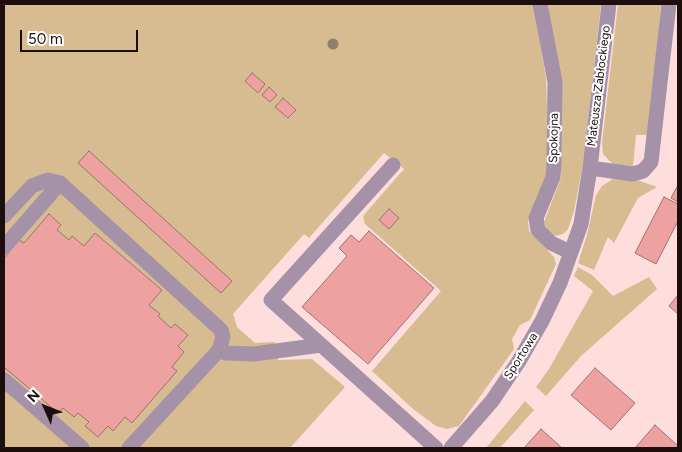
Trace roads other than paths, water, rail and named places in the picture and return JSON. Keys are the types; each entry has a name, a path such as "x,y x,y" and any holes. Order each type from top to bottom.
{"street":[{"name":"Spokojna","path":"540,4 555,82 554,162 553,178 536,218 538,230 551,243 570,252"},
{"name":"Mateusza Zabłockiego","path":"570,252 581,224 590,168 609,4"},
{"path":"590,168 633,174 643,171 651,162 669,4"},
{"path":"393,164 271,300 436,448"},
{"path":"4,216 32,186 48,180 60,183 221,330 223,337 219,350 129,448"},
{"path":"4,247 60,183"},
{"name":"Sportowa","path":"451,448 492,401 519,361 548,308 570,252"},
{"path":"219,350 226,353 254,354 321,345"},
{"path":"4,380 82,448"}]}
